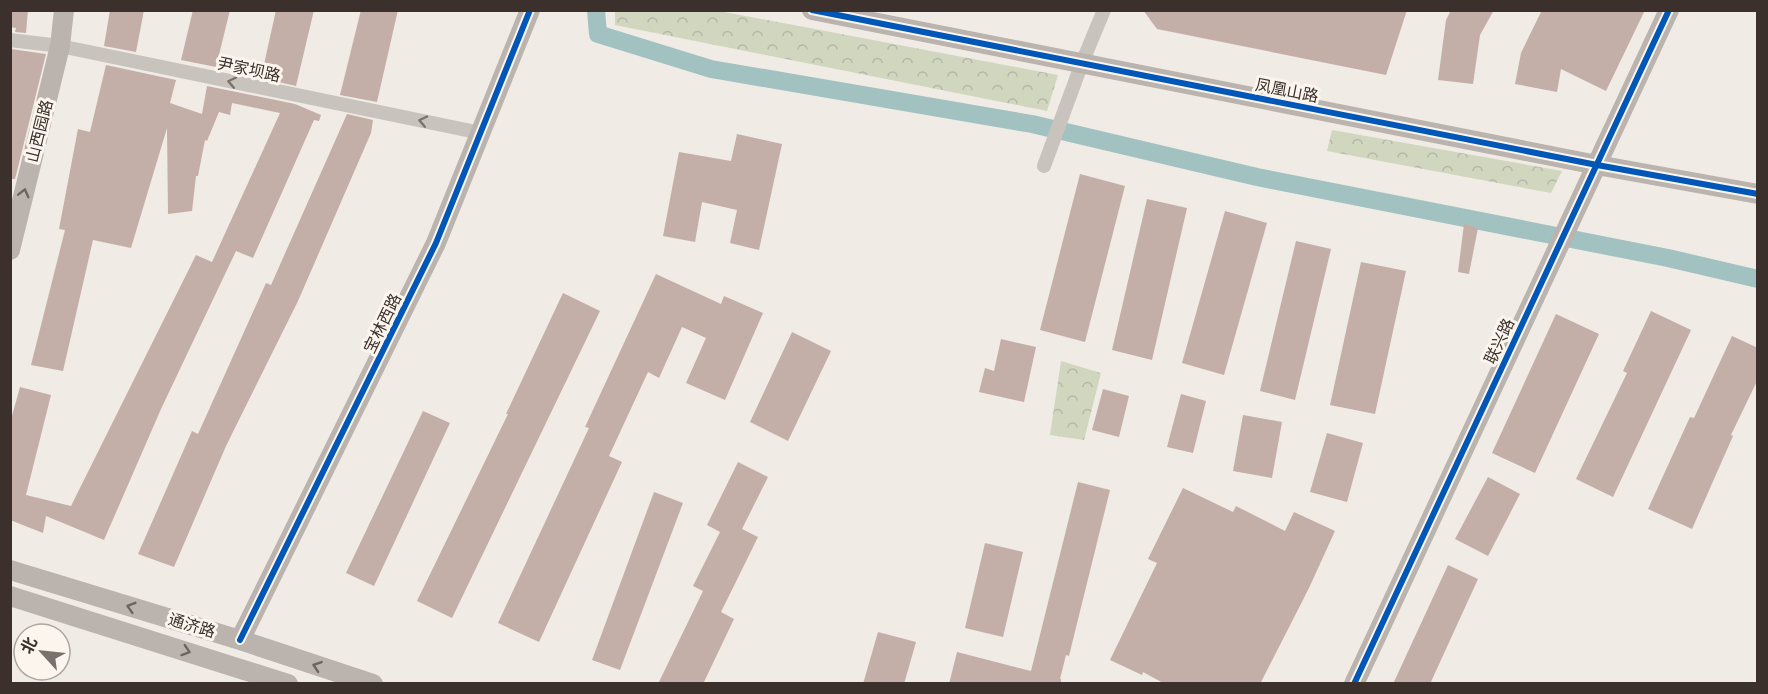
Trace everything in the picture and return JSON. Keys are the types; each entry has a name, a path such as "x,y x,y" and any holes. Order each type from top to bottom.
{"street":[{"name":"山西园路","path":"10,250 60,46 64,10"},
{"name":"宝林西路","path":"240,640 436,243 530,10"},
{"name":"凤凰山路","path":"812,10 1597,165 1758,194"},
{"path":"1044,166 1104,10"},
{"name":"联兴路","path":"1354,684 1669,10"},
{"name":"尹家坝路","path":"10,40 60,46 481,133"},
{"name":"通济路","path":"10,570 240,640 373,684"},
{"name":"通济路","path":"10,596 288,684"}],"green space":[{"path":"615,11 719,11 1058,75 1047,111 615,25"},
{"path":"1332,130 1562,171 1551,193 1327,151"},
{"path":"1061,361 1101,373 1084,440 1050,435"}],"building":[{"path":"10,10 28,10 26,33 15,32 16,28 10,27"},
{"path":"110,10 144,10 136,52 104,46"},
{"path":"193,10 230,10 216,67 181,60"},
{"path":"276,10 314,10 296,86 261,78"},
{"path":"361,10 398,10 377,102 340,95"},
{"path":"1143,10 1407,10 1386,75 1157,29"},
{"path":"1451,10 1494,10 1480,35 1473,84 1438,80 1446,20"},
{"path":"1542,10 1645,10 1606,91 1561,69 1557,92 1515,84 1521,53"},
{"path":"11,49 46,54 15,179 10,179"},
{"path":"106,65 176,80 170,103 202,114 207,86 295,104 321,115 319,121 314,120 253,258 236,251 161,409 104,540 46,516 43,533 10,520 10,423 20,387 51,395 26,495 71,506 196,255 212,262 280,113 232,103 230,115 219,112 207,141 205,140 198,176 196,176 192,211 168,214 167,128 131,248 93,240 63,371 31,365 65,230 59,229 78,129 90,132"},
{"path":"347,114 373,120 371,133 298,301 226,446 174,567 138,554 192,431 198,434 266,283 271,285"},
{"path":"737,134 782,144 759,250 730,243 737,210 702,202 695,242 663,236 679,152 731,161"},
{"path":"1080,174 1125,186 1085,342 1040,330"},
{"path":"1147,199 1187,208 1152,360 1112,350"},
{"path":"1225,211 1267,223 1224,375 1182,363"},
{"path":"1464,224 1478,228 1469,274 1458,272"},
{"path":"1296,241 1331,249 1295,400 1260,391"},
{"path":"1361,262 1406,271 1375,414 1330,405"},
{"path":"656,274 721,304 724,296 763,313 725,400 686,383 706,338 682,327 659,378 648,372 609,456 622,462 539,642 498,623 589,428 585,427"},
{"path":"563,293 600,311 452,618 417,601 508,414 506,414"},
{"path":"1651,311 1691,330 1613,497 1576,479 1627,373 1623,371"},
{"path":"1556,314 1599,334 1535,473 1492,453"},
{"path":"792,332 831,351 788,441 750,422"},
{"path":"1732,336 1758,348 1758,379 1731,435 1733,436 1692,529 1648,509 1690,417 1694,418"},
{"path":"1001,339 1036,347 1024,402 979,392 985,368 994,371"},
{"path":"1103,389 1129,396 1119,437 1092,430"},
{"path":"1181,394 1206,401 1193,453 1167,447"},
{"path":"423,411 450,423 374,586 346,573"},
{"path":"1243,415 1282,422 1272,478 1233,471"},
{"path":"1327,433 1363,443 1347,502 1310,492"},
{"path":"738,462 768,477 742,529 758,537 721,612 734,619 703,684 658,684 703,591 693,586 720,532 707,525"},
{"path":"1488,477 1520,494 1488,556 1455,539"},
{"path":"1078,482 1110,490 1069,656 1066,655 1060,679 1061,684 949,684 957,652 1031,671"},
{"path":"1183,488 1233,512 1236,506 1285,531 1294,512 1335,531 1260,684 1165,684 1143,672 1142,675 1110,660 1157,563 1148,559"},
{"path":"654,492 683,503 620,670 592,660"},
{"path":"985,543 1023,552 1003,637 965,628"},
{"path":"1448,565 1478,579 1430,684 1393,684"},
{"path":"878,632 916,642 904,684 863,684"}],"waterway":[{"path":"596,10 598,34 711,69 1032,124 1257,177 1668,258 1758,279"}],"cycle path":[{"path":"240,640 436,243 530,10"},
{"path":"812,10 1597,165 1758,194"},
{"path":"1354,684 1669,10"}]}
